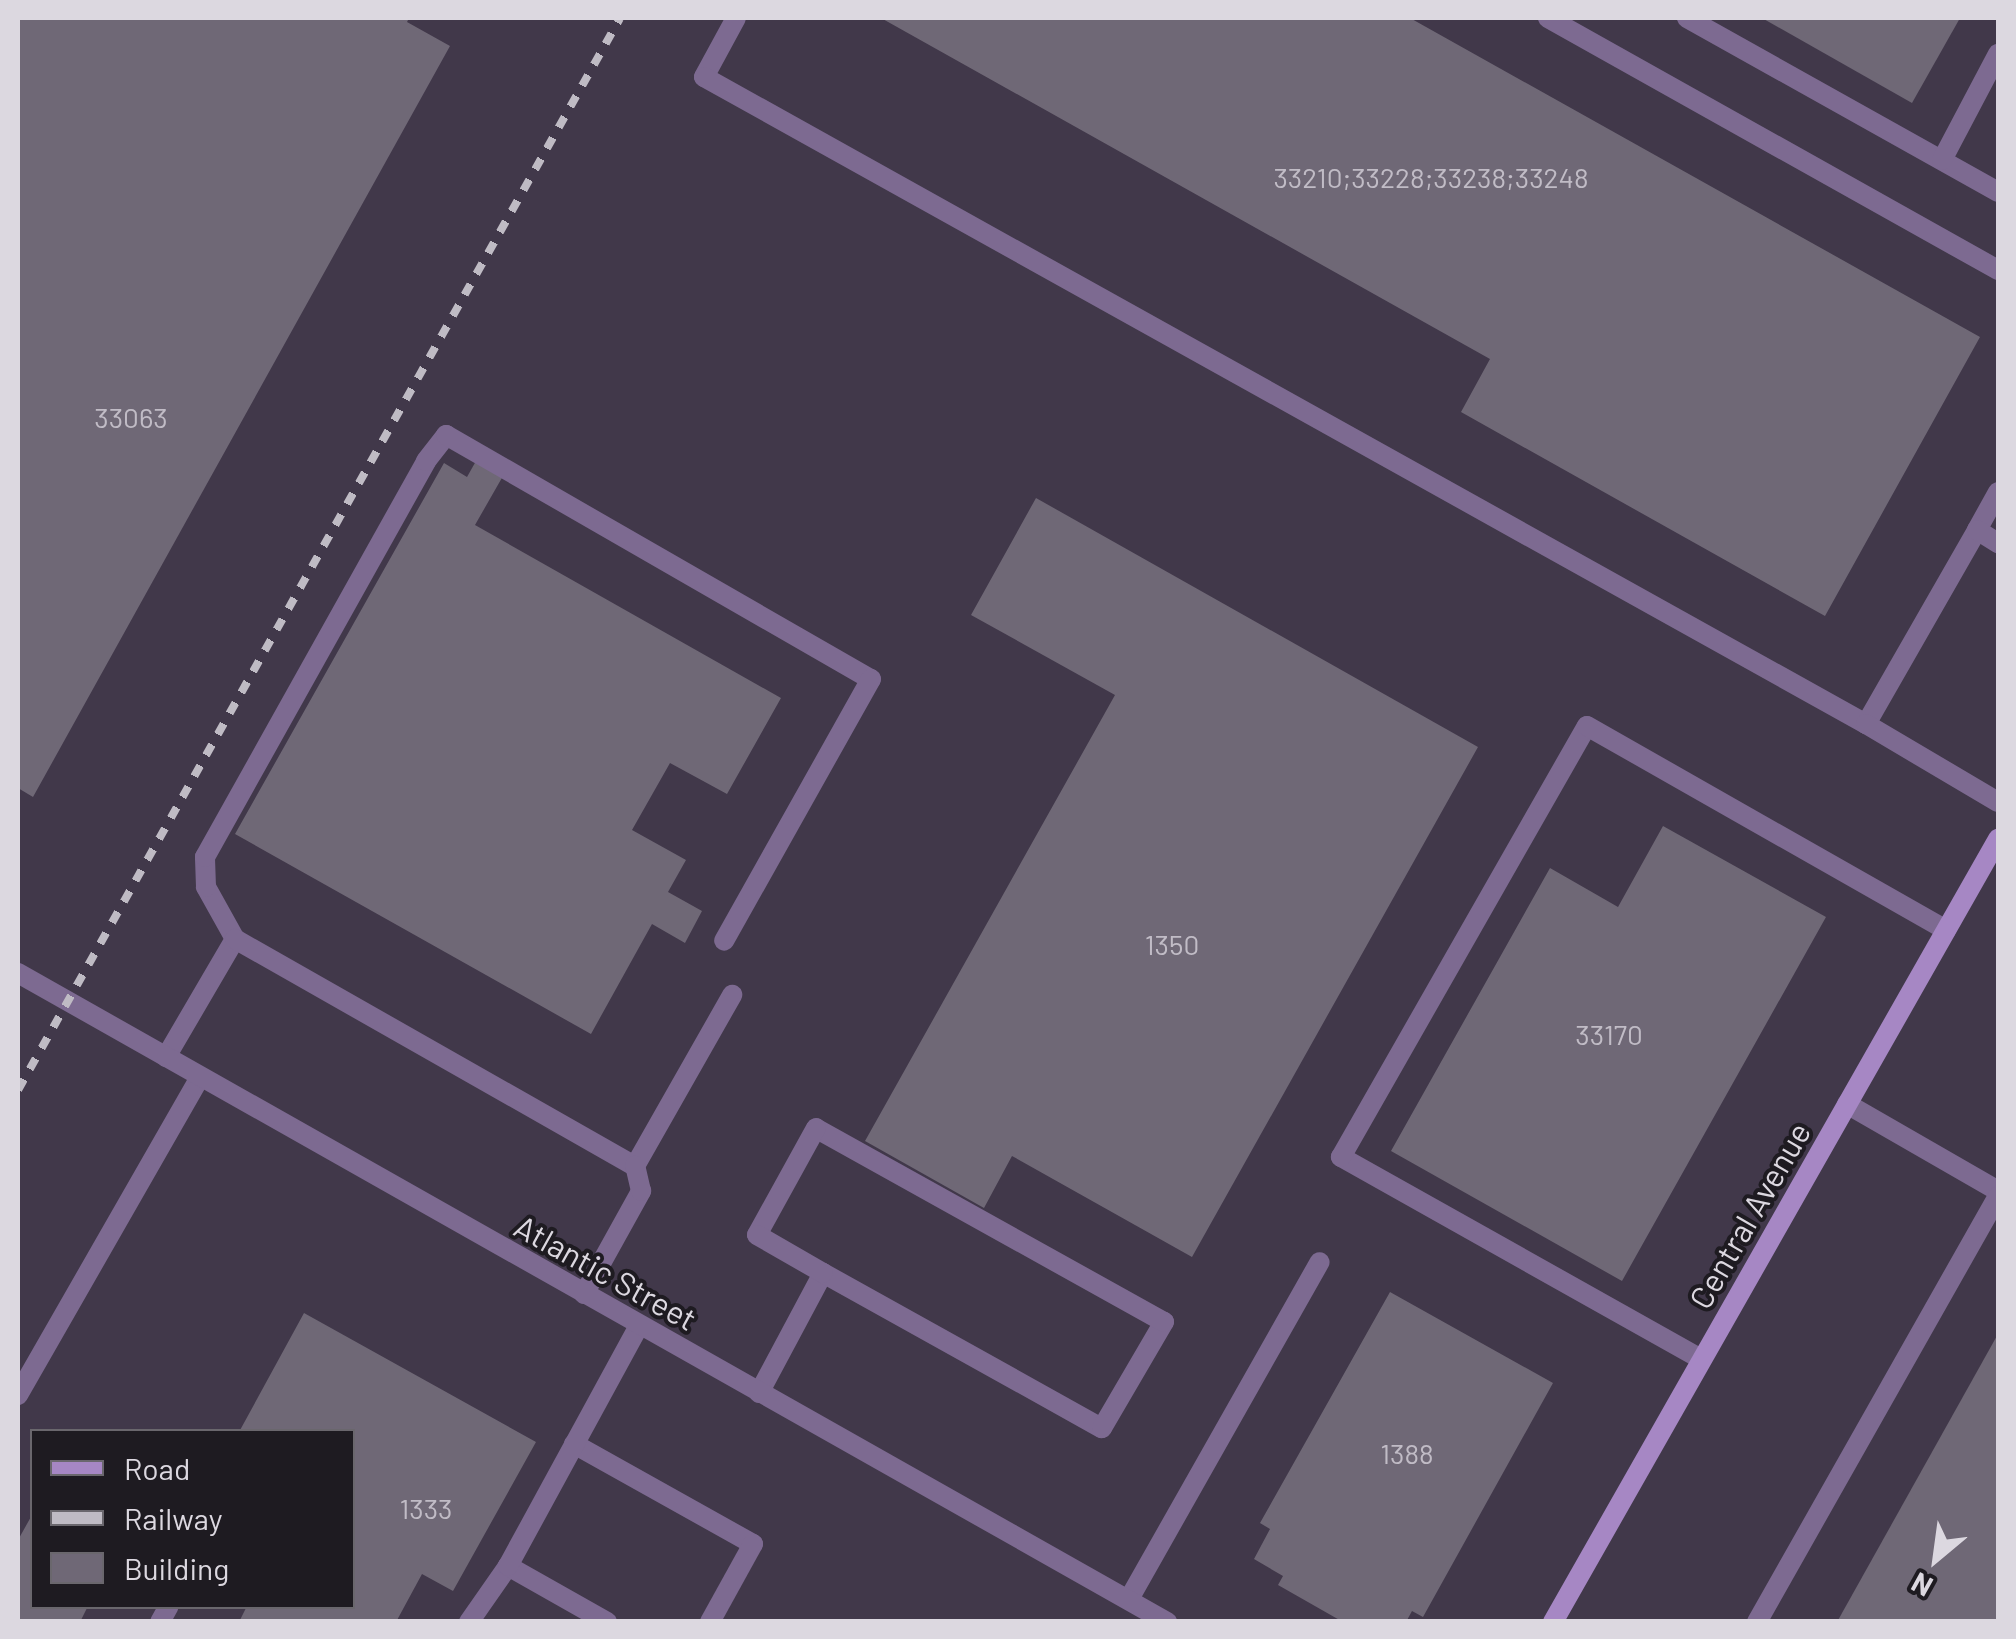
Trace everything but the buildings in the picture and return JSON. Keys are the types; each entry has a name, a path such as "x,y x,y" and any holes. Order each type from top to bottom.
{"street":[{"path":"736,18 704,77 1866,724 1998,802"},
{"path":"1548,18 1998,270"},
{"path":"1687,18 1998,192"},
{"path":"1942,160 1998,54"},
{"path":"635,1166 234,940 206,887 204,857 426,461 446,435 872,679 724,941"},
{"path":"1866,724 1998,492"},
{"path":"1977,530 1998,543"},
{"path":"1701,1359 1341,1157 1588,726 1946,930"},
{"name":"Central Avenue","path":"1553,1622 1998,839"},
{"path":"166,1057 234,940"},
{"name":"Atlantic Street","path":"18,973 1167,1622"},
{"path":"584,1294 641,1191 635,1166 732,995"},
{"path":"18,1395 200,1076"},
{"path":"1756,1622 1998,1193 1847,1104"},
{"path":"816,1128 1164,1322 1102,1428 823,1273 758,1235 816,1128"},
{"path":"1129,1600 1320,1262"},
{"path":"759,1393 823,1273"},
{"path":"470,1622 508,1566 639,1326"},
{"path":"574,1444 753,1544 710,1622"},
{"path":"508,1566 607,1622"}],"shaded area":[{"path":"18,18 1998,18 1998,1621 18,1621"}],"railway":[{"path":"18,1090 620,18"}]}
